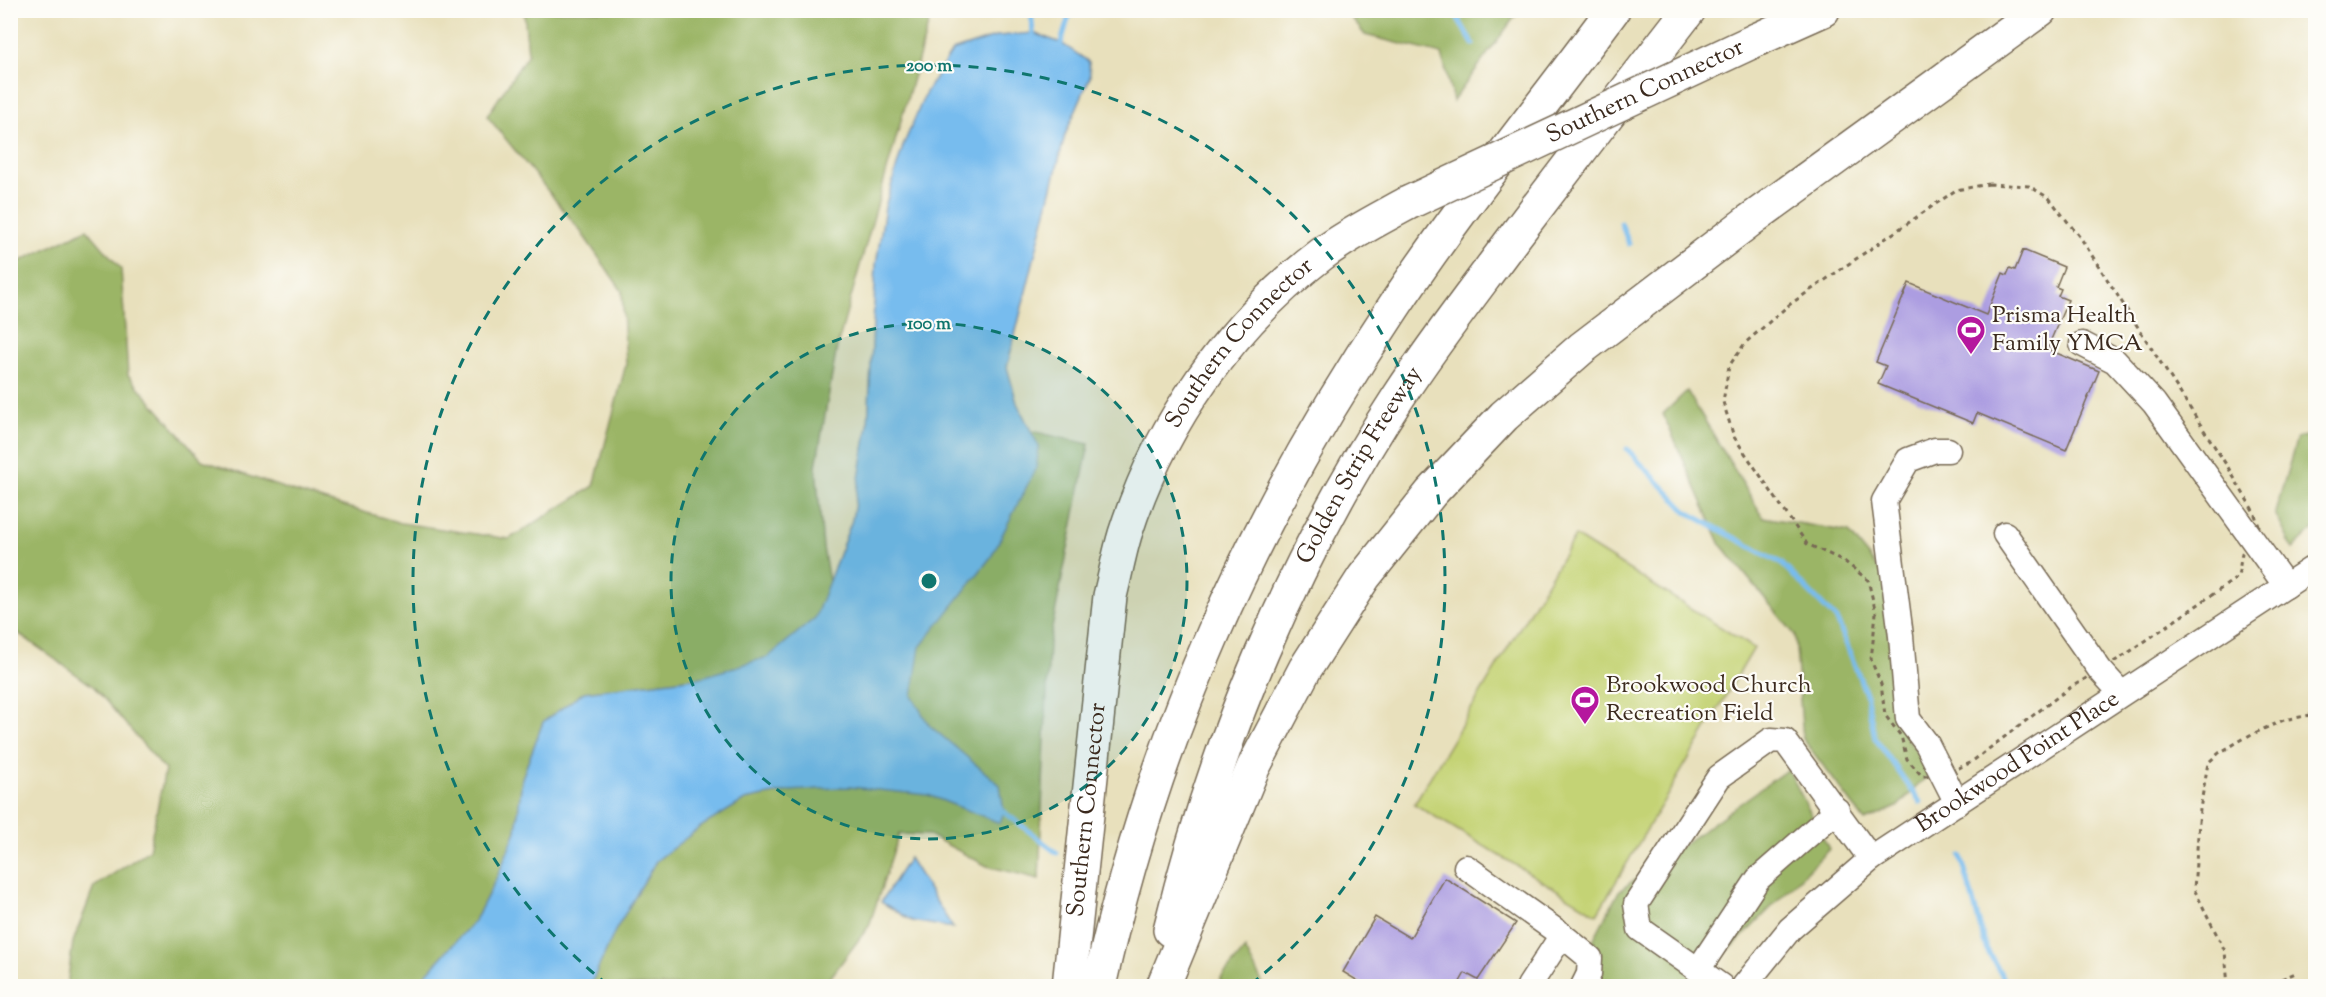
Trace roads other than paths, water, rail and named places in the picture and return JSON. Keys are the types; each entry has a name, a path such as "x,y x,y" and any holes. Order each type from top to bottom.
{"highway":[{"path":"1099,987 1131,854 1186,695 1234,582 1284,483 1394,306 1613,10"},
{"name":"Golden Strip Freeway","path":"1164,985 1167,940 1191,844 1260,658 1303,564 1399,396 1464,304 1689,10"},
{"name":"Southern Connector","path":"1069,987 1110,596 1125,535 1145,480 1196,390 1244,326 1264,303 1336,244 1408,203 1823,10"},
{"path":"1164,985 1253,768 1305,669 1364,577 1431,493 1504,416 1582,348 1749,221 2040,10"}],"street":[{"path":"2082,344 2115,361 2154,403 2252,542 2286,586"},
{"path":"1948,450 1935,450 1908,460 1884,501 1900,625 1908,719 1927,744 1957,803"},
{"path":"2005,534 2100,670 2121,693"},
{"name":"Brookwood Point Place","path":"1744,987 1790,929 1871,859 2316,566"},
{"path":"1721,987 1640,929 1636,904 1719,777 1771,740 1785,741 1871,859"},
{"path":"1698,970 1758,879 1837,810"},
{"path":"1466,867 1562,935 1590,958 1589,974 1583,987"},
{"path":"1529,987 1562,935"}],"water":[{"path":"1033,33 1061,43 1089,62 1090,77 1065,135 1007,367 1017,403 1039,447 1036,468 991,557 920,647 912,696 929,725 1000,785 1004,812 1000,823 928,795 849,787 790,791 745,800 702,826 656,861 615,931 590,986 415,986 475,920 498,875 516,831 522,778 543,722 584,692 702,677 768,657 815,618 852,520 868,425 876,265 885,207 903,146 926,92 952,51 998,36"},
{"path":"909,858 953,928 912,921 881,902"}],"waterway":[{"path":"1031,10 1033,33"},
{"path":"1061,43 1069,16 1080,10"},
{"path":"1453,10 1473,44"},
{"path":"1621,223 1629,244"},
{"path":"1627,449 1687,512 1781,563 1837,620 1866,694 1875,738 1920,802"},
{"path":"1004,812 1057,853"},
{"path":"1961,856 1986,948 2008,986"}],"place":[{"name":"Prisma Health Family YMCA","path":"1971,356"},
{"name":"Brookwood Church Recreation Field","path":"1585,726"}]}
